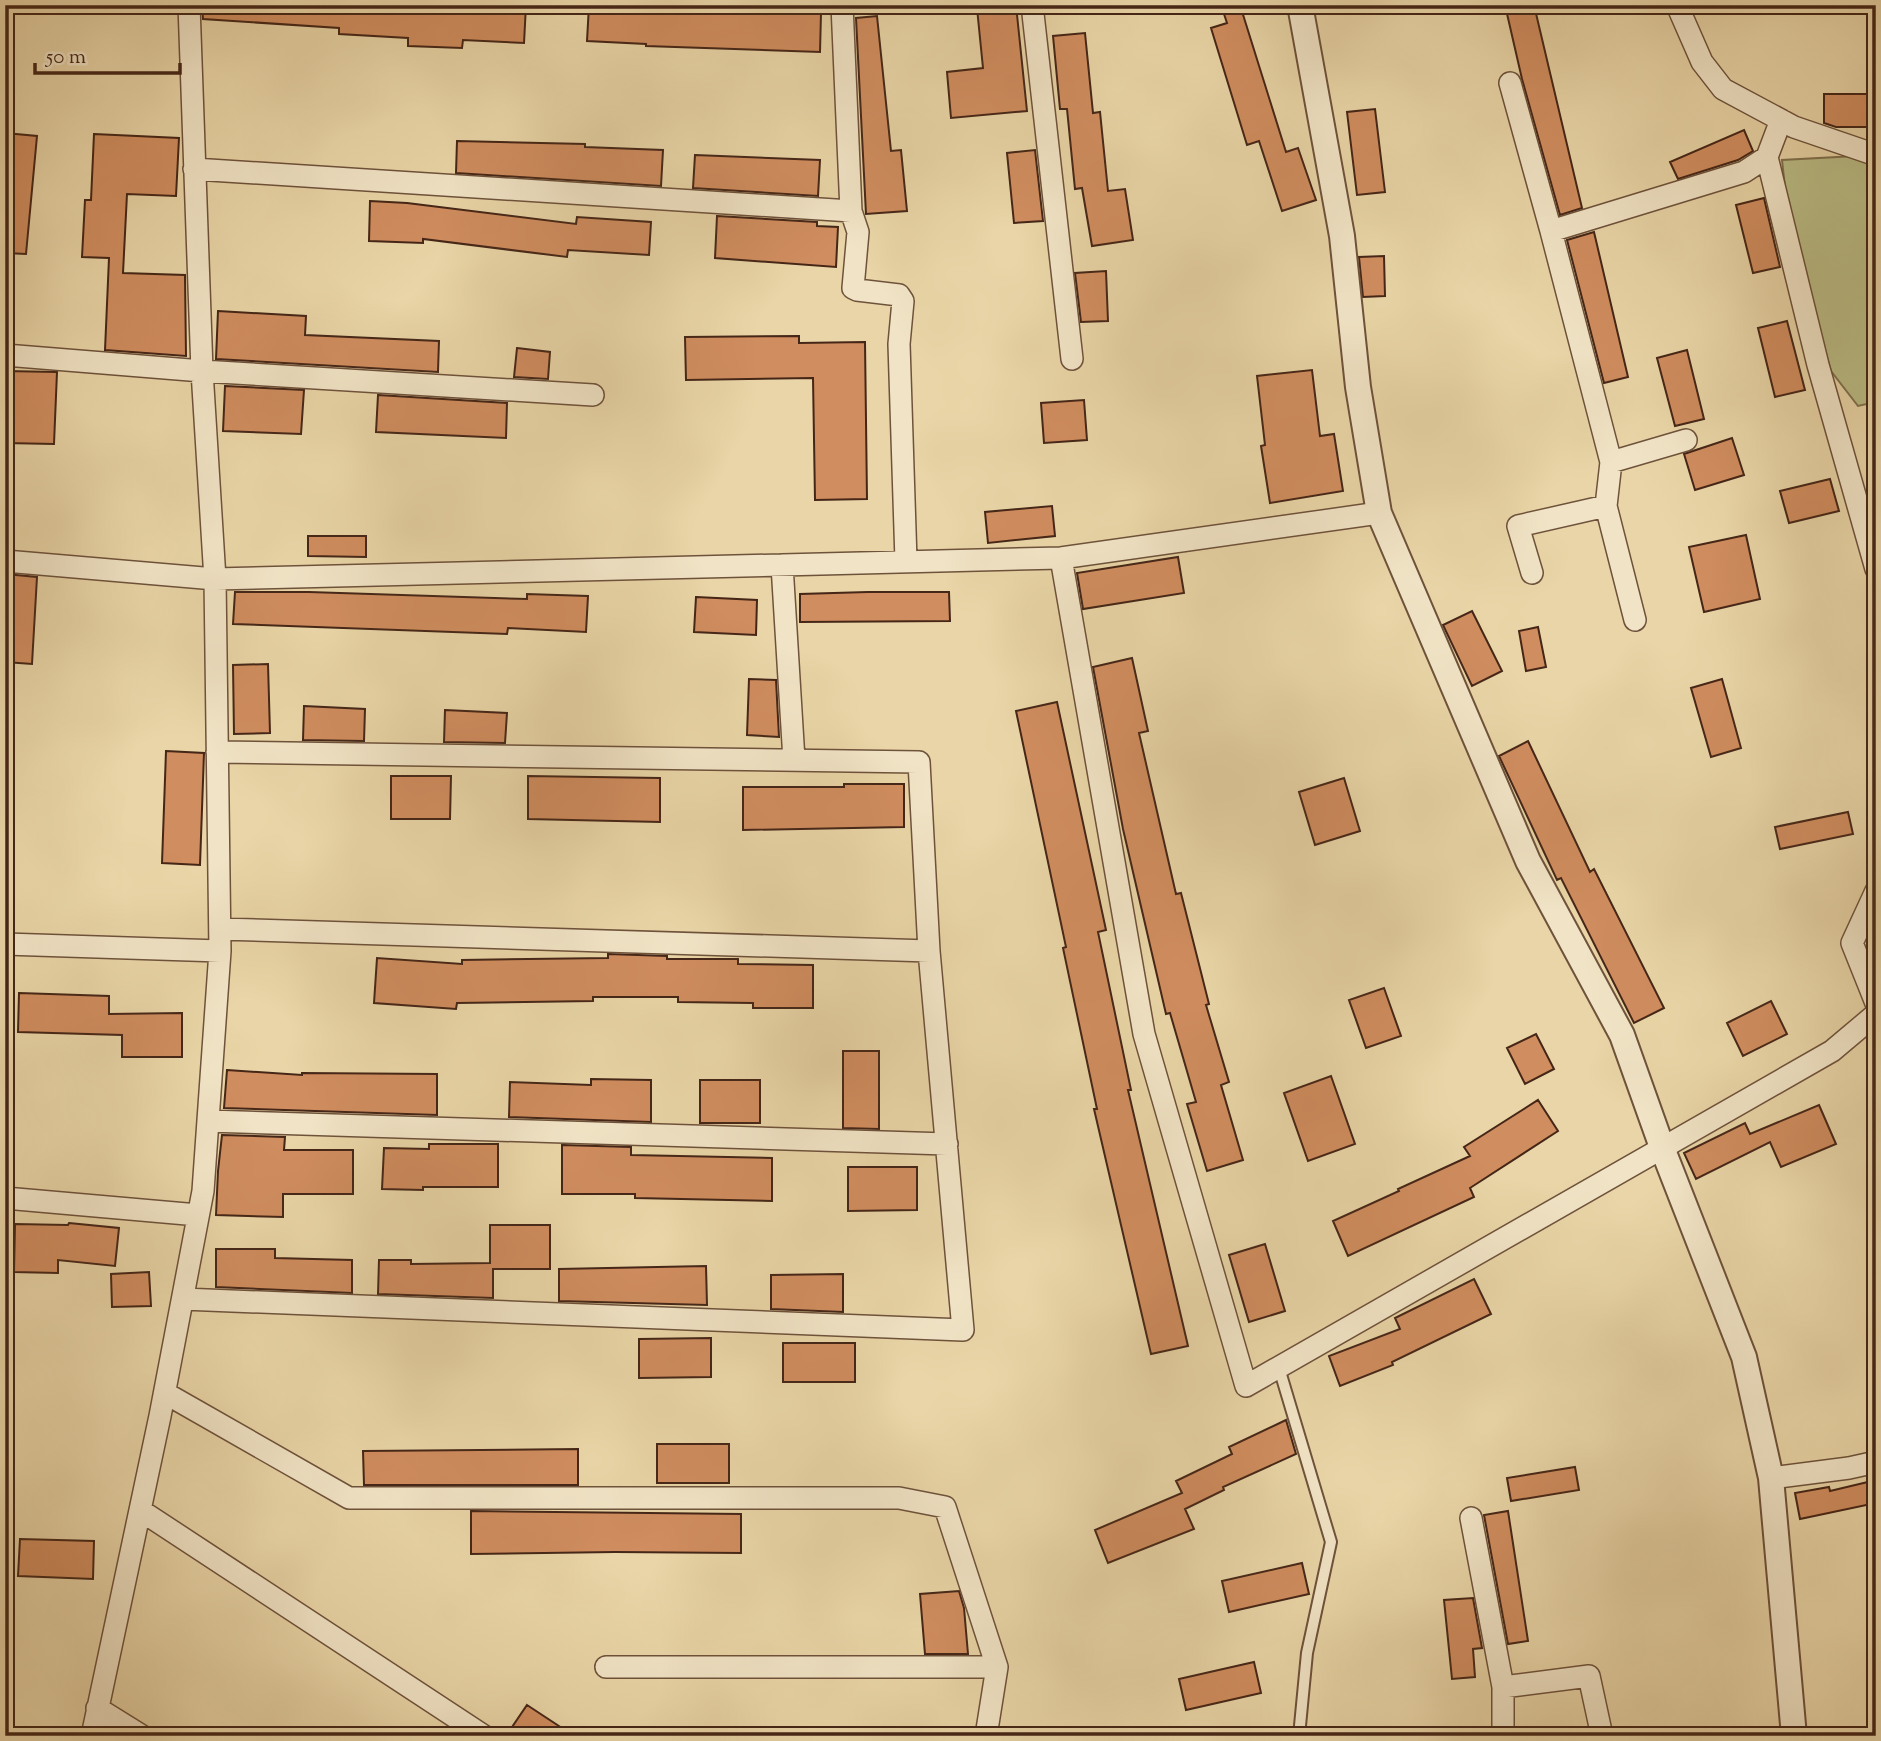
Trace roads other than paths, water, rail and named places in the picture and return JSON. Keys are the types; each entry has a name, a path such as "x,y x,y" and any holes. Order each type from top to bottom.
{"street":[{"path":"92,1736 165,1393 203,1191 220,951 215,579 202,371 189,5"},
{"path":"842,5 851,211 858,232 853,288 899,295 903,301 899,344 906,561"},
{"path":"1032,5 1072,359"},
{"path":"1300,5 1342,236 1358,387 1379,513 1528,861 1622,1035 1663,1150 1744,1357 1771,1478 1794,1736"},
{"path":"1677,5 1702,62 1723,89 1794,127 1876,155"},
{"path":"1510,83 1611,462 1606,506 1635,620"},
{"path":"1551,231 1744,172 1767,157 1782,120"},
{"path":"1767,157 1818,365 1876,569"},
{"path":"194,169 851,211"},
{"path":"5,355 202,371 593,396"},
{"path":"1611,462 1686,440"},
{"path":"1532,573 1518,526 1606,506"},
{"path":"5,561 215,579 1061,558 1379,513"},
{"path":"1061,558 1143,1034 1247,1386 1832,1051 1876,1014"},
{"path":"782,565 794,760"},
{"path":"183,1299 963,1330 929,951 919,762 217,752"},
{"path":"1876,891 1852,943 1876,1003"},
{"path":"220,929 929,951"},
{"path":"5,944 220,951"},
{"path":"208,1121 947,1144"},
{"path":"5,1198 198,1215"},
{"path":"165,1393 349,1498 899,1498 946,1507 997,1667 986,1736"},
{"path":"1771,1478 1876,1462"},
{"path":"140,1510 484,1736"},
{"path":"1471,1518 1503,1687 1503,1736"},
{"path":"606,1667 997,1667"},
{"path":"1503,1687 1589,1676 1602,1736"},
{"path":"97,1708 142,1736"}],"lane":[{"path":"1279,1368 1331,1542 1307,1653 1299,1736"}]}
